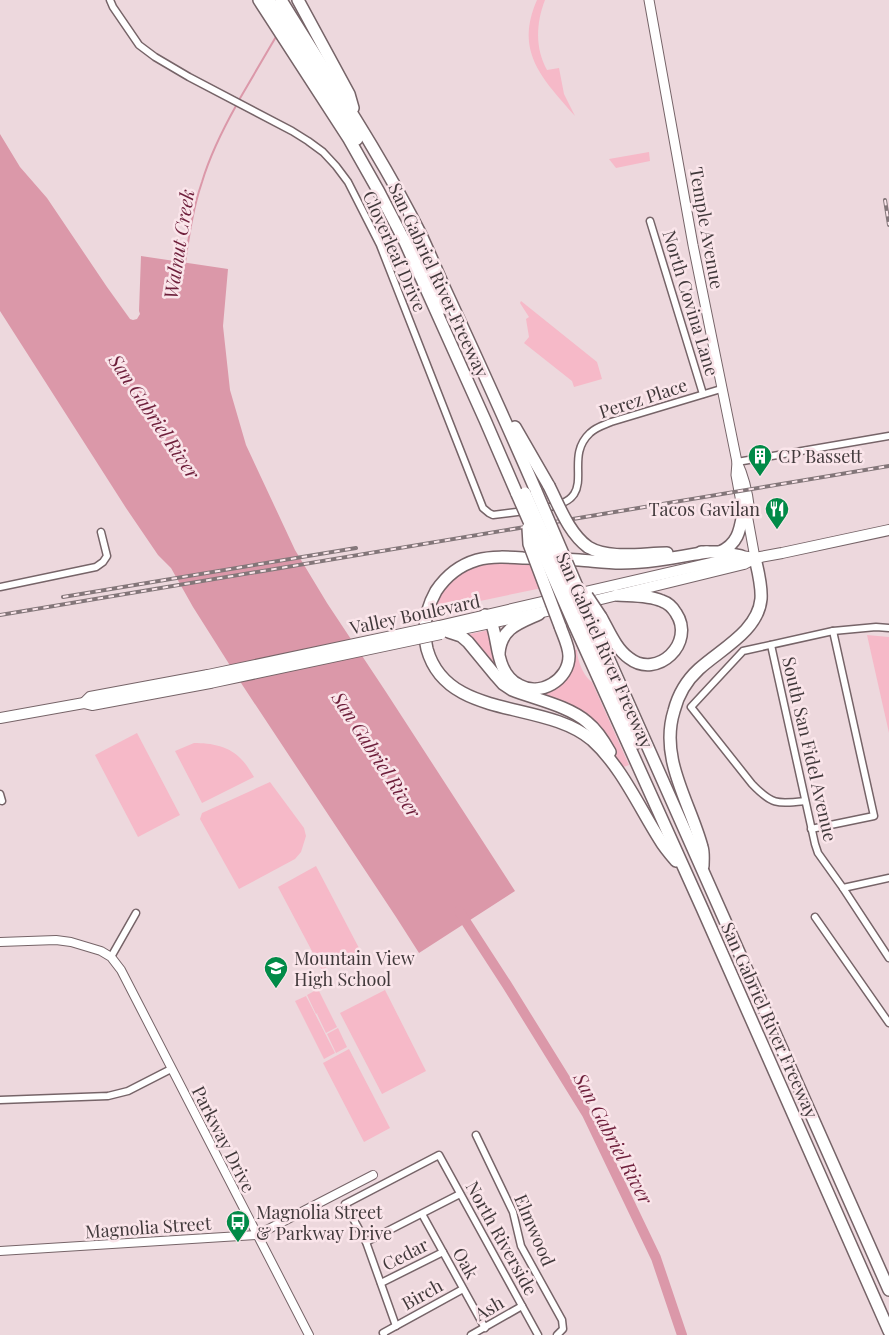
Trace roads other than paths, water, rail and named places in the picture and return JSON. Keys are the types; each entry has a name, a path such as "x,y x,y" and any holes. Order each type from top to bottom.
{"highway":[{"name":"San Gabriel River Freeway","path":"259,0 323,74 349,94 358,121 420,234 482,369 527,492 528,522 587,621 703,872 708,902 844,1230 889,1331"},
{"path":"269,0 323,74"},
{"name":"San Gabriel River Freeway","path":"281,0 323,74 349,139 405,242 486,420 570,572 587,621 687,876 708,902"},
{"path":"298,0 325,81 376,164 414,235 527,492 587,621 708,902 846,1207 854,1213 889,1290"},
{"path":"482,369 570,526 578,539 588,548 601,553 613,554 720,552 741,556"},
{"path":"720,552 736,540 745,514"},
{"path":"488,619 504,672 514,683 529,689 544,688 562,676 568,664 569,655 529,544 528,522"},
{"path":"628,786 605,754 581,732 546,718 476,700 450,685 436,669 428,652 425,634 427,612 437,590 447,578 462,566 479,560 496,557 629,563 666,560 707,552"},
{"path":"703,872 703,848 672,760 671,724 678,697 692,677 702,666 747,629 756,617 760,608 761,596 755,558"},
{"path":"587,621 634,662 647,665 660,662 672,655 681,637 682,628 679,618 670,606 658,599 617,595"},
{"path":"499,655 501,642 511,628 539,614"},
{"path":"443,630 461,636 468,642 496,676 512,690 572,712 586,721 602,738 660,841 687,876"}],"main road":[{"name":"Temple Avenue","path":"648,0 693,245 737,462 736,475 755,558"},
{"name":"Valley Boulevard","path":"488,619 539,614 744,564 755,558 889,530"},
{"name":"Valley Boulevard","path":"0,718 84,703 92,705 443,630 741,556 755,558"}],"street":[{"name":"Cloverleaf Drive","path":"110,0 140,45 155,57 308,140 323,152 348,182 376,237 483,508 493,515 553,507 567,501"},
{"name":"North Covina Lane","path":"650,222 703,394"},
{"name":"Perez Place","path":"567,501 575,493 577,487 578,456 582,444 595,429 611,422 722,388"},
{"path":"737,462 889,436"},
{"path":"0,587 96,567 107,556 101,532"},
{"path":"805,801 778,803 763,796 691,707 743,651 833,631 876,627 889,628"},
{"path":"811,829 874,816 833,631"},
{"name":"South San Fidel Avenue","path":"771,646 811,829 818,853 889,958"},
{"path":"843,888 889,878"},
{"path":"0,942 56,940 71,942 101,951 111,957 136,913"},
{"path":"815,917 889,1023"},
{"name":"Parkway Drive","path":"111,957 121,970 309,1335"},
{"path":"0,1100 108,1096 128,1091 171,1069"},
{"name":"Elmwood","path":"476,1135 513,1212 522,1246 562,1320 563,1328 557,1335"},
{"name":"North Riverside","path":"366,1242 345,1204 439,1156 538,1335"},
{"name":"Magnolia Street","path":"0,1251 257,1235 373,1175"},
{"path":"396,1326 366,1242 460,1194"},
{"name":"Oak","path":"422,1214 485,1328"},
{"name":"Cedar","path":"381,1283 443,1252"},
{"name":"Birch","path":"384,1335 383,1333 463,1289"},
{"name":"Ash","path":"471,1335 522,1306"}],"water":[{"path":"0,134 20,167 47,198 130,319 137,319 140,314 141,256 228,269 223,326 230,390 246,445 295,550 327,603 515,891 419,953 243,686 193,607 171,568 158,555 126,508 0,311"}],"waterway":[{"name":"Walnut Creek","path":"239,100 277,35"},
{"name":"Walnut Creek","path":"185,262 194,212 205,172 217,142 237,104"},
{"name":"San Gabriel River","path":"459,911 587,1114 656,1258 682,1335"}],"railway":[{"path":"885,200 889,225"},
{"path":"0,615 889,466"},
{"path":"63,597 356,548"}],"place":[{"name":"CP Bassett","path":"760,477"},
{"name":"Tacos Gavilan","path":"777,530"},
{"name":"Mountain View High School","path":"276,989"},
{"name":"Magnolia Street & Parkway Drive","path":"238,1243"}]}
